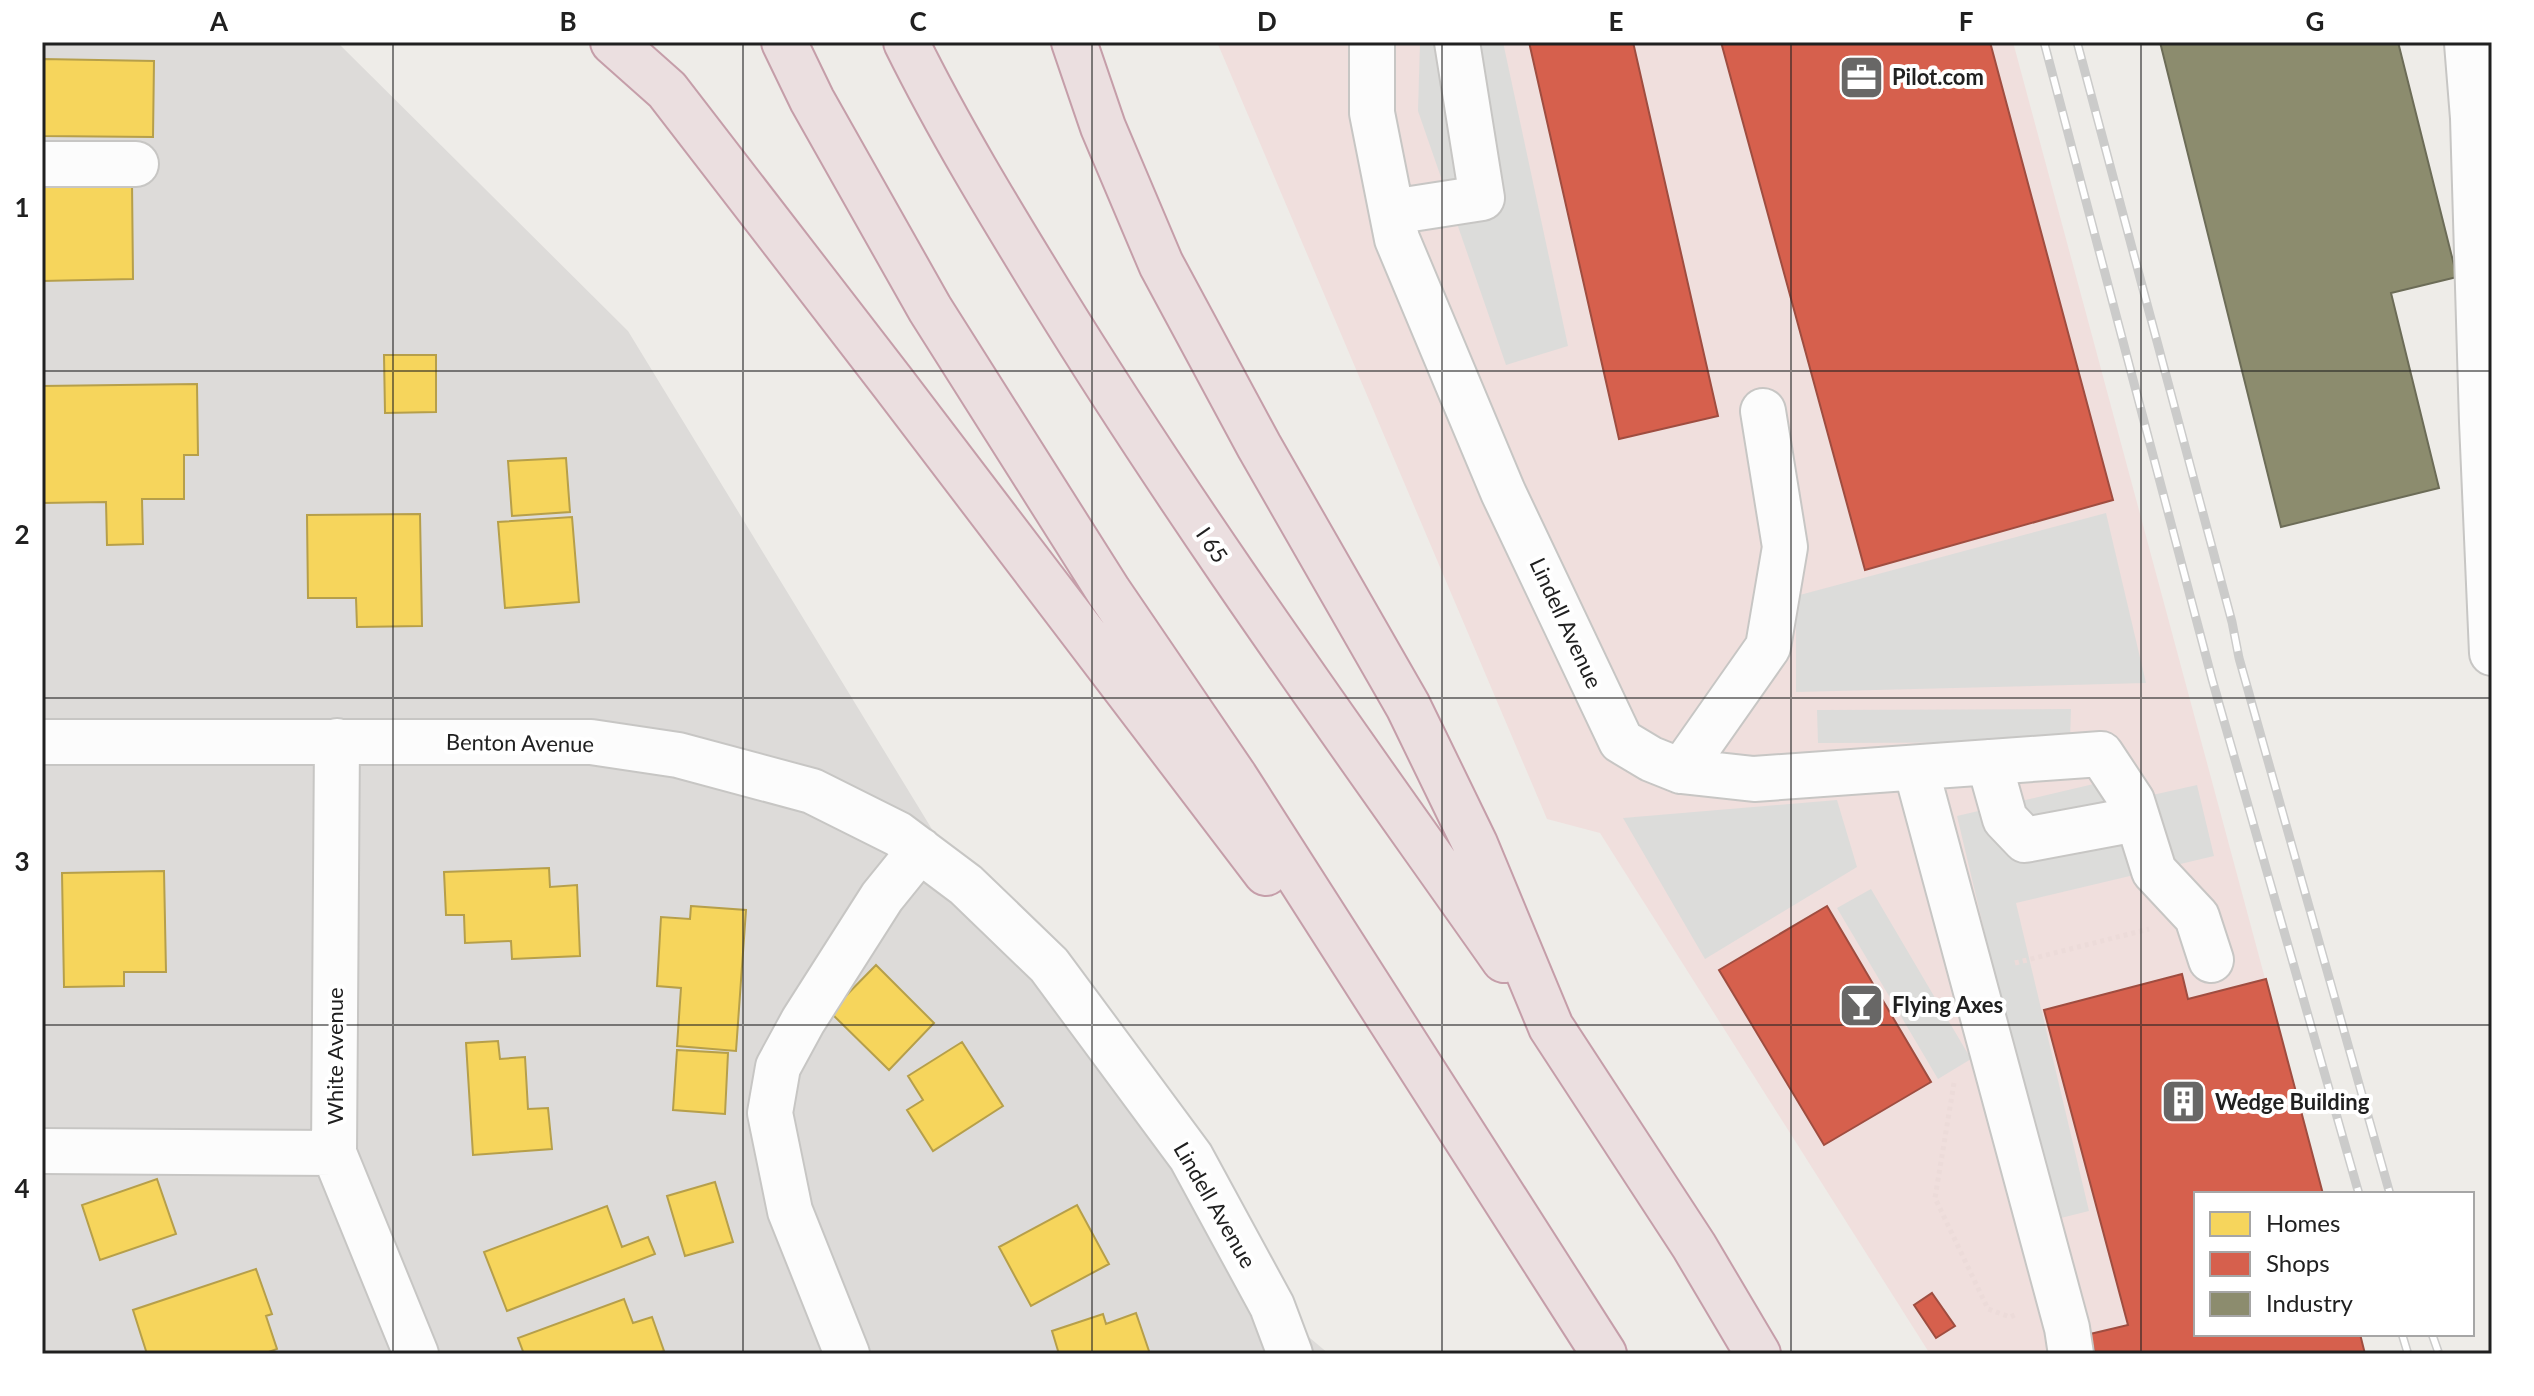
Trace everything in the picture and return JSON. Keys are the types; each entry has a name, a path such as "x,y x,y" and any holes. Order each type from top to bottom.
{"highway":[{"path":"613,42 667,90 1449,1115"},
{"path":"784,42 812,100 930,309 1109,592 1235,777 1604,1354"},
{"name":"I 65","path":"906,42 964,151 1115,400 1222,561 1551,1027 1694,1246 1758,1354"},
{"path":"1074,42 1103,127 1161,264 1251,432 1408,706 1475,844 1551,1027"}],"street":[{"name":"Lindell Avenue","path":"1372,42 1372,113 1397,239 1503,492 1621,741 1651,759 1681,771 1754,779 2101,754 2132,801 2137,819"},
{"path":"1392,212 1482,198 1457,42"},
{"path":"2467,43 2473,118 2492,653"},
{"path":"42,164 136,164"},
{"path":"1681,771 1768,647 1785,547 1763,411"},
{"name":"White Avenue","path":"337,741 334,1153 416,1354"},
{"name":"Benton Avenue","path":"42,742 591,742 678,755 812,791 898,834 966,885"},
{"path":"1989,762 2005,819 2025,840 2137,819 2154,871 2197,917 2211,960"},
{"path":"1916,769 2058,1295 2071,1354"},
{"path":"847,1354 790,1211 770,1113 778,1067 803,1021 882,897 920,850"},
{"name":"Lindell Avenue","path":"966,885 1049,965 1191,1157 1272,1306 1290,1354"},
{"path":"42,1151 334,1153"}],"path":[{"path":"1971,974 2197,917"},
{"path":"1995,1060 1955,1077 1935,1198 1988,1309 2010,1317 2058,1295"}],"shaded area":[{"path":"42,42 337,42 628,331 966,885 1049,965 1272,1306 1329,1354 42,1354"},
{"path":"1217,42 2013,42 2322,1192 2194,1192 2194,1336 2365,1354 1930,1354 1600,833 1547,819"},
{"path":"1420,42 1503,42 1568,346 1506,365 1418,111"},
{"path":"2106,513 2146,683 1796,692 1796,596"},
{"path":"2071,709 2070,742 1818,743 1817,710"},
{"path":"2132,775 2139,798 2197,785 2214,856 2016,903 2089,1211 2053,1220 1957,816"},
{"path":"1837,800 1857,867 1705,959 1623,818"},
{"path":"1871,889 1971,1059 1938,1079 1837,908"}],"building: Homes":[{"path":"42,59 154,61 153,137 42,136"},
{"path":"132,182 133,279 42,281 42,184"},
{"path":"384,355 436,355 436,412 385,413"},
{"path":"197,384 198,455 184,455 184,499 142,499 143,544 107,545 106,502 42,503 42,386"},
{"path":"566,458 570,512 512,516 508,461"},
{"path":"420,514 422,626 357,627 356,598 308,598 307,515"},
{"path":"572,517 579,602 505,608 498,522"},
{"path":"549,868 550,887 577,885 580,956 512,959 511,941 465,943 464,915 446,915 444,872"},
{"path":"164,871 166,972 124,972 124,986 64,987 62,873"},
{"path":"691,906 746,910 736,1051 677,1046 681,988 657,986 661,917 690,919"},
{"path":"876,965 934,1023 889,1070 830,1012"},
{"path":"498,1041 500,1059 525,1057 528,1109 548,1108 552,1149 473,1155 466,1043"},
{"path":"962,1042 1003,1106 933,1151 907,1110 923,1100 908,1076"},
{"path":"677,1050 728,1053 725,1114 673,1110"},
{"path":"157,1179 176,1234 100,1260 82,1205"},
{"path":"715,1182 733,1242 685,1256 667,1196"},
{"path":"1077,1205 1109,1264 1031,1306 999,1247"},
{"path":"607,1206 622,1247 648,1237 655,1254 507,1311 484,1252"},
{"path":"256,1269 272,1314 266,1316 277,1349 263,1354 147,1354 133,1310"},
{"path":"624,1299 633,1323 652,1317 664,1351 656,1354 524,1354 518,1338"},
{"path":"1136,1313 1150,1354 1059,1354 1052,1331 1103,1314 1106,1324"}],"building: Shops":[{"path":"1529,42 1633,42 1718,416 1619,439"},
{"path":"1721,42 1990,42 2113,500 1865,570"},
{"path":"1827,906 1931,1082 1824,1145 1719,970"},
{"name":"Wedge Building","path":"2182,974 2188,999 2266,979 2322,1192 2194,1192 2194,1336 2360,1336 2365,1354 2095,1354 2090,1334 2128,1325 2044,1010"},
{"path":"1932,1293 1955,1326 1936,1338 1914,1305"}],"building: Industry":[{"path":"2160,42 2398,42 2457,277 2391,293 2439,488 2281,527"}],"railway":[{"path":"2044,42 2212,679 2358,1192"},
{"path":"2077,42 2239,658 2389,1192"},
{"path":"2403,1336 2408,1354"},
{"path":"2433,1336 2439,1354"}],"place":[{"name":"Pilot.com","path":"1861,77"},
{"name":"Flying Axes","path":"1861,1005"},
{"name":"Wedge Building","path":"2184,1102"}]}
